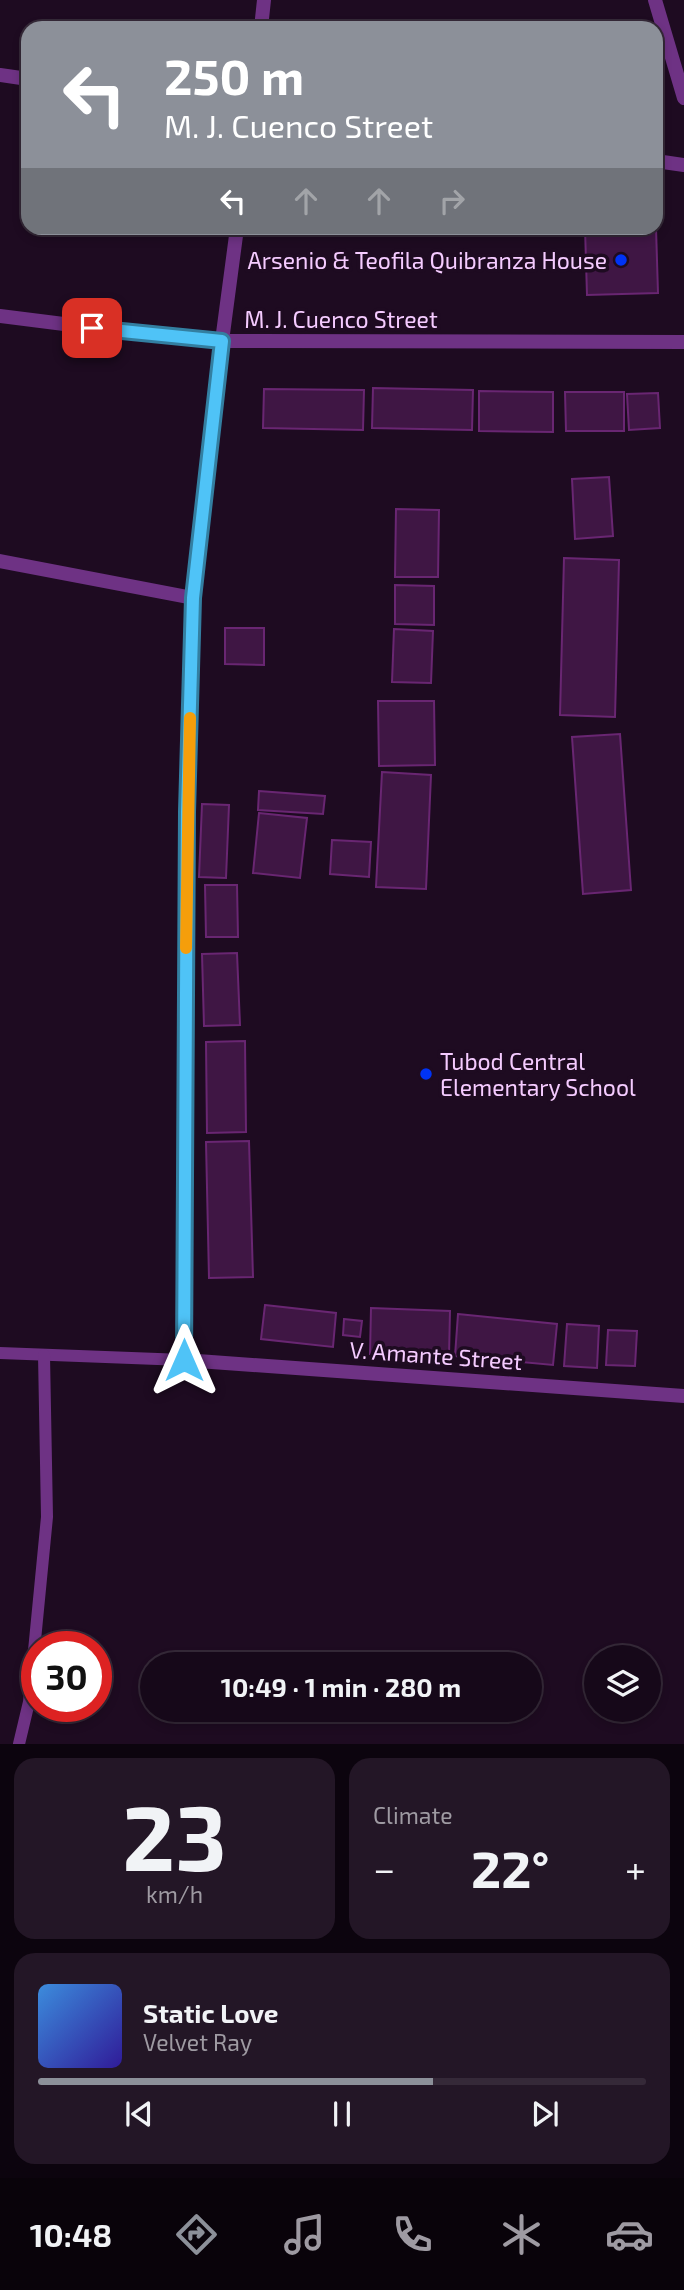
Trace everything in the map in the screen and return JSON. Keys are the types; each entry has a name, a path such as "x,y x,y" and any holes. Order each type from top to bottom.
{"street":[{"path":"262,21 264,0"},
{"path":"655,0 661,21"},
{"path":"663,27 684,98"},
{"path":"0,75 21,78"},
{"path":"663,162 684,164"},
{"path":"184,1360 187,812 193,598 236,235"},
{"name":"M. J. Cuenco Street","path":"0,316 222,341 684,342"},
{"path":"0,561 193,598"},
{"name":"V. Amante Street","path":"184,1360 684,1396"}],"lane":[{"path":"0,1353 184,1360"},
{"path":"19,1744 29,1702 47,1517 44,1355"}],"building":[{"name":"Arsenio & Teofila Quibranza House","path":"585,235 656,235 658,293 587,295"},
{"path":"373,388 473,390 472,430 372,428"},
{"path":"264,389 364,390 363,430 263,428"},
{"path":"479,391 553,392 553,432 479,431"},
{"path":"565,392 624,392 624,431 566,431"},
{"path":"658,393 660,428 629,430 627,394"},
{"path":"609,477 613,536 575,539 572,479"},
{"path":"396,509 439,510 438,577 395,577"},
{"path":"564,558 619,560 615,717 560,715"},
{"path":"395,585 434,586 434,625 395,624"},
{"path":"225,628 264,628 264,665 225,664"},
{"path":"394,629 433,631 431,683 392,682"},
{"path":"378,701 434,701 435,765 379,766"},
{"path":"620,734 631,890 583,894 572,737"},
{"path":"382,772 431,775 426,889 376,887"},
{"path":"259,791 325,796 323,814 258,810"},
{"path":"202,804 229,805 226,878 199,877"},
{"path":"259,813 307,818 300,878 253,873"},
{"path":"332,840 371,842 369,877 330,874"},
{"path":"205,885 237,885 238,937 206,937"},
{"path":"237,953 240,1025 204,1026 202,954"},
{"path":"245,1041 246,1132 207,1133 206,1042"},
{"path":"249,1141 253,1277 209,1278 206,1142"},
{"path":"265,1305 336,1313 333,1347 261,1339"},
{"path":"371,1308 450,1311 449,1356 370,1354"},
{"path":"458,1314 557,1324 553,1365 455,1356"},
{"path":"344,1319 362,1321 360,1337 343,1335"},
{"path":"567,1324 599,1326 597,1368 564,1366"},
{"path":"608,1330 637,1331 635,1366 606,1365"}],"slow traffic":[{"path":"186,948 190,718"}],"place":[{"name":"Arsenio & Teofila Quibranza House","path":"621,260"},
{"name":"Tubod Central Elementary School","path":"426,1074"}],"route":[{"path":"92,328 222,341 193,598 187,812 184,1360"}]}
